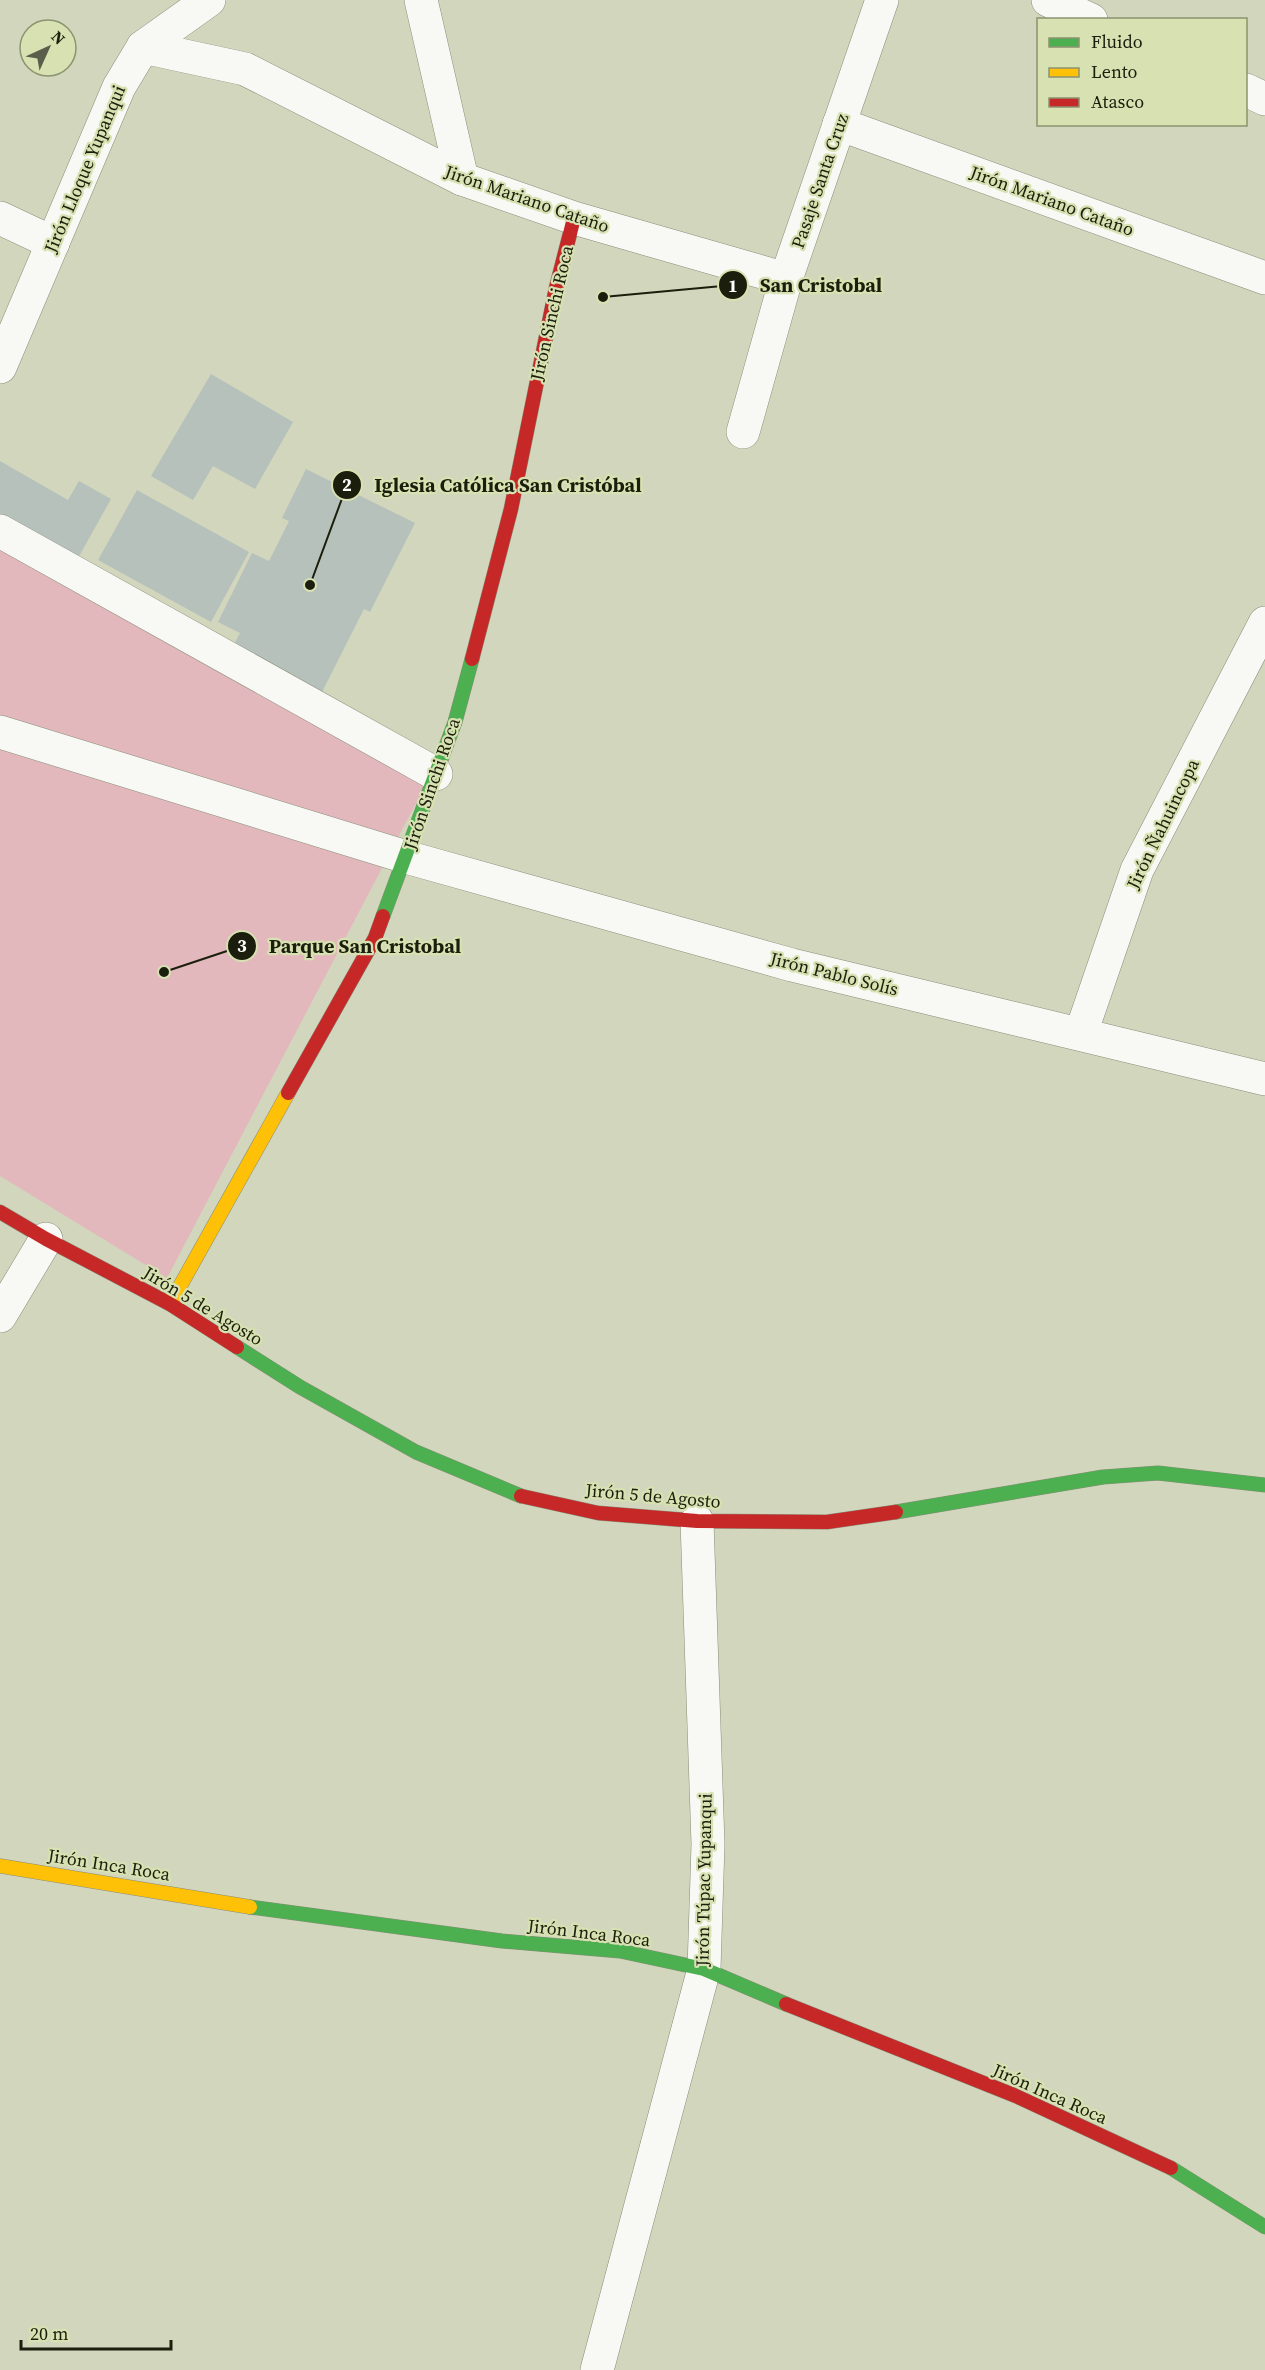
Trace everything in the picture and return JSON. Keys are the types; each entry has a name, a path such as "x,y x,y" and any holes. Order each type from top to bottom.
{"street":[{"name":"Jirón Lloque Yupanqui","path":"0,368 119,87 143,47 208,0"},
{"path":"421,0 462,179"},
{"name":"Pasaje Santa Cruz","path":"743,432 786,279 882,0"},
{"path":"1048,0 1087,18"},
{"name":"Jirón Mariano Cataño","path":"143,47 245,69 462,179 574,218 786,279"},
{"path":"1247,91 1265,99"},
{"name":"Jirón Mariano Cataño","path":"839,124 1265,278"},
{"path":"0,218 53,243"},
{"name":"Jirón Sinchi Roca","path":"170,1304 375,938 406,857 455,722 511,508 556,288 574,218"},
{"path":"0,531 436,774"},
{"name":"Jirón Ñahuincopa","path":"1081,1033 1137,870 1265,623"},
{"name":"Jirón Pablo Solís","path":"0,732 406,857 792,964 1265,1079"},
{"name":"Jirón 5 de Agosto","path":"0,1212 46,1239 170,1304 300,1387 416,1452 512,1494 598,1513 697,1521 827,1522 950,1504 1103,1477 1158,1473 1265,1485"},
{"path":"0,1316 46,1239"},
{"name":"Jirón Túpac Yupanqui","path":"597,2370 704,1969 708,1844 697,1521"},
{"name":"Jirón Inca Roca","path":"0,1866 290,1914 502,1941 620,1951 704,1969 880,2043 1016,2096 1172,2169 1265,2227"}],"shaded area":[{"path":"0,534 435,767 167,1278 0,1176"}],"building":[{"path":"211,374 293,422 255,489 213,466 193,500 151,476"},
{"path":"0,461 68,500 79,481 111,499 73,567 0,527"},
{"path":"306,469 415,523 370,612 364,609 318,700 229,654 240,633 218,622 252,553 269,561 289,521 282,518"},
{"path":"137,490 249,552 211,622 98,560"}],"traffic: fast":[{"path":"383,916 455,722 472,659"},
{"path":"237,1347 300,1387 416,1452 521,1496"},
{"path":"896,1512 1103,1477 1158,1473 1265,1485"},
{"path":"250,1907 502,1941 620,1951 704,1969 786,2004"},
{"path":"1171,2168 1265,2227"}],"traffic: slow":[{"path":"170,1304 288,1093"},
{"path":"0,1866 250,1907"}],"traffic: jam":[{"path":"472,659 511,509 556,288 574,218"},
{"path":"288,1093 375,938 383,916"},
{"path":"0,1212 46,1239 170,1304 237,1347"},
{"path":"521,1496 598,1513 697,1521 827,1522 896,1512"},
{"path":"786,2004 1016,2096 1171,2168"}],"place":[{"name":"San Cristobal","path":"603,297"},
{"name":"Iglesia Católica San Cristóbal","path":"310,585"},
{"name":"Parque San Cristobal","path":"164,972"}]}
